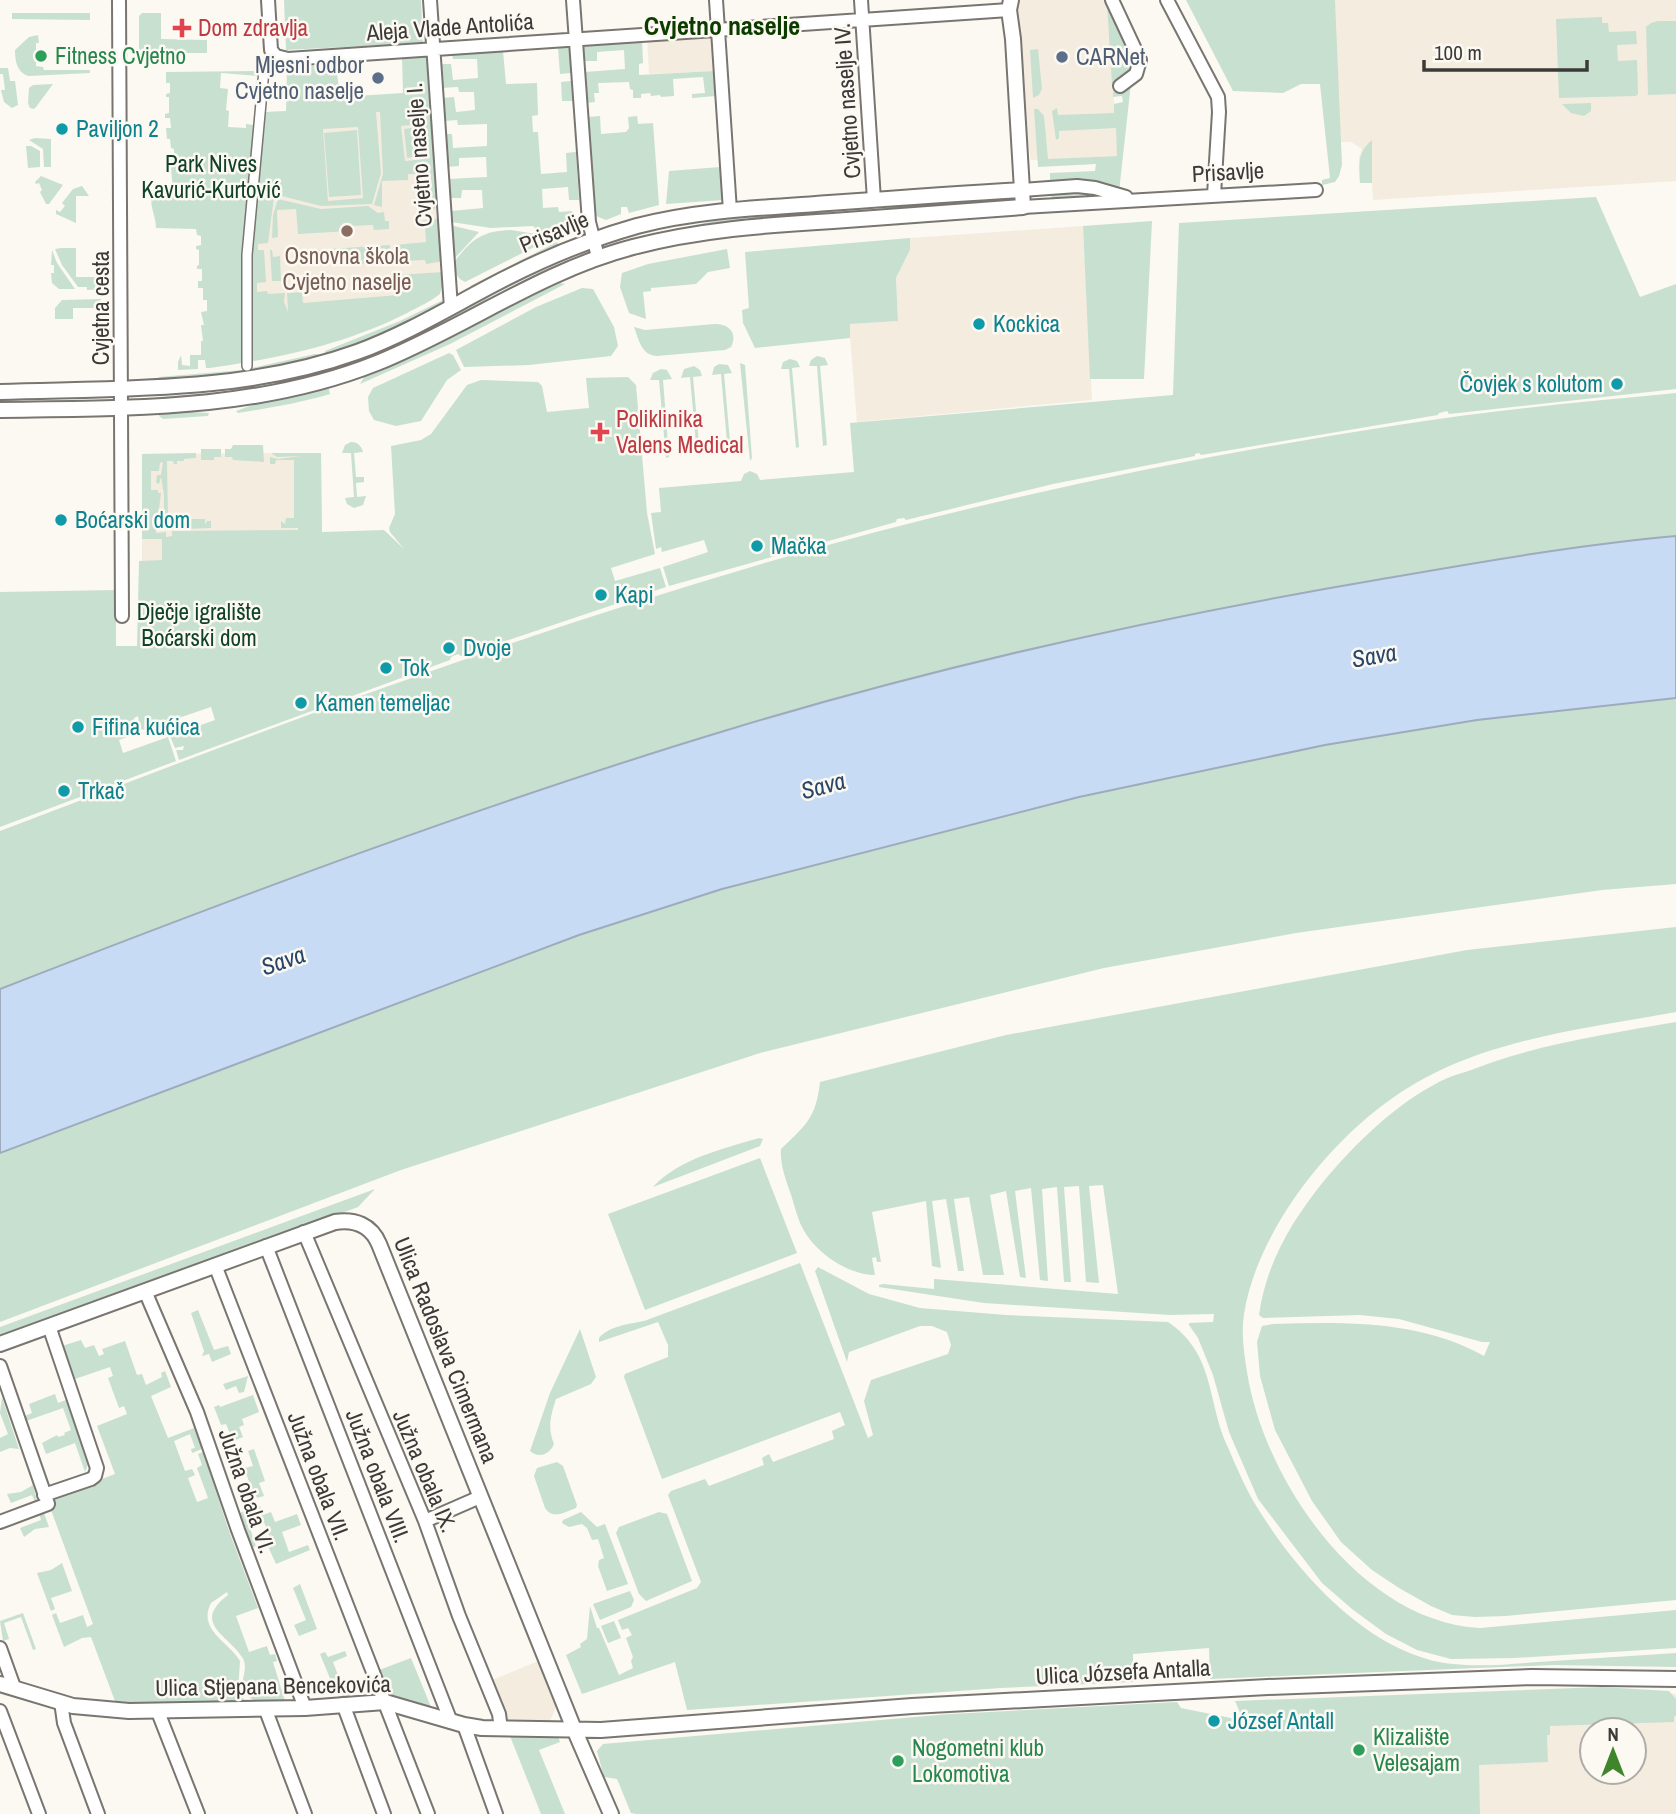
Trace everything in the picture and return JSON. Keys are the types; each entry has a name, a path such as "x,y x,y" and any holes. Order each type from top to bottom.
{"street":[{"name":"Cvjetna cesta","path":"119,0 122,616"},
{"path":"247,366 247,255 264,70 273,54 270,46 268,0"},
{"name":"Cvjetno naselje I.","path":"430,0 451,308"},
{"path":"573,0 589,222 598,257"},
{"path":"716,0 730,211"},
{"name":"Cvjetno naselje IV.","path":"862,0 874,200"},
{"path":"1112,0 1140,60 1136,74 1120,86"},
{"path":"1167,0 1217,97 1219,112 1214,195"},
{"path":"1008,3 1013,39 1023,207"},
{"name":"Aleja Vlade Antolića","path":"273,54 282,58 298,59 863,19 1008,3"},
{"name":"Prisavlje","path":"0,392 238,382 305,368 384,341 525,269 593,240 664,220 730,211 1086,186 1143,200"},
{"name":"Prisavlje","path":"0,410 225,401 323,382 417,345 534,284 598,257 672,237 732,229 1023,207 1316,190"},
{"name":"Ulica Radoslava Cimermana","path":"0,1344 304,1232 344,1221 362,1225 376,1237 574,1729 611,1814"},
{"name":"Južna obala IX.","path":"304,1232 425,1521 499,1714 501,1729"},
{"name":"Južna obala VIII.","path":"266,1247 496,1814"},
{"name":"Južna obala VII.","path":"215,1265 428,1814"},
{"name":"Južna obala VI.","path":"145,1291 197,1412 304,1708"},
{"path":"0,1522 91,1479 97,1468 49,1326"},
{"path":"0,1366 46,1500"},
{"path":"425,1521 480,1497"},
{"name":"Ulica Stjepana Bencekovića","path":"0,1648 7,1686 83,1707 158,1712 304,1708 384,1702 457,1723 501,1729 574,1729"},
{"name":"Ulica Józsefa Antalla","path":"574,1729 601,1730 912,1706 1182,1691 1532,1677 1676,1679"},
{"path":"61,1702 64,1723 98,1814"},
{"path":"343,1704 384,1814"},
{"path":"265,1708 305,1814"},
{"path":"0,1711 39,1814"},
{"path":"158,1712 198,1814"}],"shaded area":[{"path":"1016,0 1107,0 1118,156 1031,160 1023,113"},
{"path":"1327,0 1676,0 1676,181 1373,200 1372,183 1360,183 1359,158 1362,149 1351,142 1341,142 1341,149"},
{"path":"712,35 717,71 649,74 647,37"},
{"name":"Osnovna škola Cvjetno naselje","path":"429,103 441,283 424,292 261,353 254,251 268,112"},
{"path":"1083,226 1092,400 857,422 849,324 898,321 896,278 910,250 910,238"},
{"path":"321,453 322,559 142,561 142,454"},
{"path":"541,1660 556,1696 556,1706 551,1719 544,1723 509,1724 492,1680"},
{"path":"1595,1689 1676,1694 1676,1814 1259,1814 1240,1747 1240,1716 1237,1705"}],"green space":[{"path":"284,0 421,0 423,43 286,50"},
{"path":"1186,0 1335,0 1342,165 1335,182 1322,185 1322,180 1330,178 1320,84 1301,84 1283,93 1233,91"},
{"path":"1107,4 1112,4 1137,64 1120,83 1112,85"},
{"path":"12,13 90,13 90,20 12,19"},
{"path":"142,13 161,13 161,39 207,40 207,53 139,53 139,16"},
{"path":"1602,17 1602,23 1608,23 1609,32 1636,31 1637,44 1617,45 1618,61 1637,60 1638,94 1559,98 1556,19"},
{"path":"1658,21 1676,21 1676,94 1648,95 1646,27"},
{"path":"38,35 36,66 43,67 44,70 90,70 90,73 28,76 21,72 17,66 15,50 29,37"},
{"path":"642,40 643,63 639,64 639,75 714,71 716,96 692,98 692,94 705,93 703,77 673,79 674,96 661,97 651,96 650,93 641,94 641,98 633,98 629,82 598,83 599,93 594,93 595,102 587,103 585,72 625,69 624,50 597,52 597,61 584,61 583,46"},
{"path":"569,47 571,73 560,74 558,48"},
{"path":"1038,49 1042,89 1039,95 1033,98 1030,50"},
{"path":"503,51 506,84 537,83 538,115 532,116 533,132 538,132 541,174 567,172 566,153 576,152 579,200 569,200 568,187 542,189 543,208 558,207 559,212 572,211 579,224 577,228 549,233 533,226 491,228 451,222 451,211 483,208 482,190 462,190 461,198 449,198 448,179 487,177 486,157 459,158 459,166 447,167 445,134 452,134 453,148 487,146 487,124 458,125 457,120 444,121 442,98 454,97 456,112 475,110 474,92 459,92 458,87 441,88 440,64 451,64 453,80 478,78 477,59 453,59 452,55"},
{"name":"Park Nives Kavurić-Kurtović","path":"428,56 429,102 437,175 434,176 437,203 434,210 422,216 421,207 425,206 423,183 420,183 419,174 408,174 408,180 382,181 382,207 374,205 383,174 380,112 376,112 381,173 372,204 321,206 266,192 261,188 260,194 274,197 268,243 258,244 258,250 264,250 266,282 257,283 257,292 285,293 284,302 288,312 287,293 302,292 303,303 398,295 397,275 443,272 444,286 440,294 383,324 311,349 210,368 206,368 205,360 198,360 198,369 178,370 181,355 182,365 190,366 190,355 201,355 201,325 204,325 201,312 207,311 207,300 203,300 203,288 198,288 198,281 202,281 202,269 197,269 199,250 196,246 201,245 201,236 197,235 196,229 156,228 152,205 154,191 173,190 170,159 174,158 174,149 171,148 170,139 167,139 166,128 171,128 170,118 165,118 165,114 169,113 169,97 166,97 166,94 170,93 166,72 259,71 258,76 221,73 220,88 228,89 228,127 246,128 246,124 254,125 250,181 259,185 265,112 286,111 287,67 336,65 340,97 403,93 402,58","holes":["421,124 425,159 405,161 401,126","358,127 363,198 328,201 323,129"]},
{"path":"0,68 8,68 10,81 15,81 18,105 12,108 4,102 1,90 5,90"},
{"path":"571,81 573,101 562,101 561,82"},
{"path":"1131,83 1119,192 1087,179 1050,182 1050,173 1095,171 1096,164 1038,167 1034,109 1038,109 1044,116 1048,159 1117,156 1116,128 1059,131 1059,138 1056,140 1052,111 1057,108 1058,115 1114,113 1114,104 1123,102 1122,96 1113,97 1113,92"},
{"path":"53,84 36,107 30,108 29,88 33,85"},
{"path":"1591,103 1591,111 1584,116 1571,113 1562,104"},
{"path":"600,116 601,134 626,132 629,128 628,117 637,116 638,124 653,123 659,205 629,213 627,207 621,207 621,214 606,220 596,216 588,117"},
{"path":"418,127 421,156 407,158 404,129"},
{"path":"357,130 361,195 329,197 324,133"},
{"path":"51,139 51,167 44,167 43,149 29,140"},
{"path":"1372,140 1372,183 1360,183 1361,154"},
{"path":"26,146 40,151 40,167 28,168"},
{"path":"720,167 723,200 666,204 669,171"},
{"path":"41,176 63,185 49,204 46,204 40,192 42,190 39,183 35,182"},
{"path":"82,186 89,196 76,196 76,223 56,214 56,210 60,212 65,206 62,203 73,189"},
{"path":"1086,191 1098,196 1052,200 1051,194"},
{"path":"1004,197 880,211 878,208 879,206"},
{"path":"1596,197 1640,297 1676,284 1676,389 1449,414 1447,411 1438,415 1201,455 1199,453 1195,456 1053,484 906,520 897,519 896,522 669,586 663,567 708,552 704,540 662,552 661,547 656,549 651,513 661,512 659,488 741,481 744,474 750,471 757,474 760,480 854,472 850,423 1173,395 1179,223"},
{"path":"278,199 321,209 368,206 378,213 384,212 385,221 389,221 389,229 374,230 373,225 350,226 350,231 298,234 296,209 277,210 278,237 272,238 273,215"},
{"path":"869,206 870,212 703,226 630,241 629,239 743,215"},
{"path":"440,218 443,261 426,264 425,260 402,261 401,253 396,253 395,245 426,242 422,221"},
{"path":"1152,221 1144,379 1090,379 1083,226"},
{"path":"452,227 479,232 454,259"},
{"path":"511,230 554,237 465,282 458,276 455,261 467,247 485,234"},
{"path":"910,238 910,250 896,278 898,321 850,324 850,338 755,348 743,323 742,310 749,308 745,252"},
{"path":"557,242 559,247 476,287 470,286"},
{"path":"390,245 390,253 385,254 386,262 353,265 352,260 299,264 298,251"},
{"path":"76,248 76,277 102,277 102,289 87,290 87,287 78,287 62,265 55,249"},
{"path":"727,249 730,268 708,272 696,284 651,288 651,291 643,292 646,319 629,313 620,287 622,273 648,264"},
{"path":"52,250 57,263 75,289 59,289 52,283"},
{"path":"270,250 273,257 280,256 281,281 272,281"},
{"path":"563,257 564,260 491,296 469,312 399,347 332,373 330,367"},
{"path":"552,281 565,284 450,344 360,384 366,374"},
{"path":"582,288 593,289 614,327 618,346 611,356 529,365 464,367 456,350 536,307"},
{"path":"101,299 100,308 73,308 73,319 55,319 55,308 62,300"},
{"path":"443,300 437,309 372,340 326,356 325,351 400,321"},
{"path":"715,324 731,330 731,347 725,350 657,356 644,350 634,327 645,330"},
{"path":"449,353 453,355 461,370 447,380 421,421 396,426 374,420 369,411 368,397 373,388"},
{"path":"318,354 319,358 236,376 159,381 159,377 243,370"},
{"path":"817,356 825,358 828,365 820,366 827,445 823,446 817,366 809,366 811,360"},
{"path":"790,359 797,361 800,367 792,368 799,447 796,448 789,369 781,369 783,362"},
{"path":"740,363 745,365 752,458 750,461"},
{"path":"719,364 728,365 732,373 724,374 731,453 728,453 721,374 712,375 714,367"},
{"path":"694,366 700,370 702,376 693,377 700,455 697,455 690,377 681,378 684,369"},
{"path":"322,369 324,375 249,392 158,400 158,397 236,391"},
{"path":"661,369 667,370 672,379 663,380 669,457 666,458 659,380 650,380 653,373"},
{"name":"Dječje igralište Boćarski dom","path":"628,377 636,385 647,513 655,554 611,568 615,581 660,568 666,587 461,656 458,654 450,660 179,760 176,750 183,750 184,746 175,748 170,736 215,720 211,707 143,730 140,728 138,716 134,718 135,730 132,735 119,740 123,753 168,737 176,761 0,827 0,592 116,590 116,646 137,646 139,561 162,560 162,539 142,539 142,454 196,453 196,458 177,461 177,464 167,461 168,519 177,519 177,523 183,521 183,528 168,528 164,525 161,477 159,484 156,483 157,475 161,475 163,462 160,463 159,471 151,471 151,490 161,493 156,533 166,532 166,537 172,536 172,531 298,530 281,528 281,521 285,524 286,518 294,518 294,460 276,460 275,464 270,464 270,457 278,459 300,456 277,457 271,453 321,453 322,532 384,530 404,549 389,528 395,514 391,446 421,440 431,434 467,385 481,380 538,382 542,386 547,412 589,408 586,378"},
{"path":"328,386 330,394 319,397 238,413 236,411 261,402"},
{"path":"1676,393 1676,536 1529,554 1300,593 1056,643 894,683 734,728 548,787 273,885 0,989 0,831 434,670 544,632 765,563 876,532 1071,485 1267,447 1433,420"},
{"path":"158,410 209,413 208,416 163,419"},
{"path":"351,442 358,444 363,452 354,453 356,477 364,477 364,482 356,483 357,497 366,496 363,505 354,508 347,504 345,498 354,497 351,453 342,453 345,445"},
{"path":"233,445 263,445 264,462 225,457 225,449 231,449"},
{"path":"201,449 221,449 221,457 201,460"},
{"path":"190,519 205,519 205,525 207,521 211,521 211,528 185,529 185,521 190,525"},
{"path":"1676,698 1676,884 1602,890 1296,933 1104,968 760,1053 401,1170 0,1322 0,1153 579,935 722,889 1079,797 1325,745 1477,720"},
{"path":"1676,927 1676,1012 1530,1040 1494,1049 1460,1062 1426,1077 1394,1097 1344,1139 1299,1192 1280,1221 1251,1283 1243,1328 1247,1372 1257,1414 1274,1457 1297,1499 1325,1539 1358,1573 1396,1601 1437,1620 1480,1628 1676,1610 1676,1648 1451,1659 1417,1650 1386,1634 1322,1583 1258,1499 1229,1432 1213,1375 1198,1338 1189,1325 1213,1322 1214,1314 1170,1315 984,1303 879,1287 883,1284 934,1289 934,1279 1118,1294 1103,1185 1089,1186 1099,1283 1086,1282 1079,1186 1064,1187 1071,1282 1064,1282 1057,1187 1042,1189 1048,1281 1040,1280 1031,1188 1015,1191 1026,1278 1020,1277 1006,1191 990,1195 1004,1275 983,1275 969,1197 954,1199 964,1271 958,1271 946,1199 932,1201 941,1268 932,1266 926,1201 872,1212 881,1262 877,1262 876,1257 872,1258 875,1275 844,1267 816,1246 801,1225 785,1176 781,1149 808,1120 816,1104 820,1082 1006,1035 1467,950"},
{"path":"1676,1022 1676,1600 1506,1616 1452,1615 1399,1588 1372,1570 1341,1542 1312,1501 1275,1430 1260,1376 1257,1342 1262,1326 1327,1323 1408,1330 1459,1344 1484,1356 1490,1342 1399,1319 1360,1315 1263,1318 1259,1315 1267,1278 1300,1212 1323,1182 1376,1126 1406,1102 1448,1078 1498,1060 1573,1041"},
{"path":"759,1138 763,1139 760,1146 653,1187 689,1162"},
{"path":"760,1158 797,1253 645,1310 608,1214"},
{"path":"375,1189 358,1207 0,1338 0,1327"},
{"path":"800,1263 868,1438 873,1435 864,1401 871,1380 948,1354 951,1345 947,1332 932,1326 920,1326 849,1352 847,1362 815,1271 818,1267 869,1294 920,1308 1006,1315 1168,1322 1183,1334 1202,1362 1226,1443 1262,1515 1297,1564 1319,1588 1368,1630 1423,1658 1453,1664 1496,1665 1676,1653 1676,1667 1553,1665 1210,1679 1209,1648 1133,1654 1133,1682 1001,1688 687,1710 675,1662 582,1694 566,1655 581,1647 580,1644 587,1639 590,1606 619,1675 633,1668 633,1657 626,1638 632,1635 628,1628 622,1630 618,1620 697,1588 701,1582 668,1495 671,1491 705,1479 709,1486 764,1465 762,1458 769,1454 773,1462 834,1439 832,1431 845,1425 840,1412 662,1479 624,1377 625,1374 668,1357 668,1345 658,1322 599,1342 599,1338 614,1328 644,1321"},
{"path":"198,1310 214,1350 228,1346 231,1354 212,1362 209,1354 202,1356 204,1351 191,1313"},
{"path":"580,1329 596,1377 591,1384 556,1399 550,1427 554,1444 547,1453 537,1455 530,1451 550,1393"},
{"path":"81,1340 85,1348 94,1345 99,1356 104,1354 102,1349 125,1341 137,1375 142,1374 146,1385 162,1377 161,1373 165,1371 171,1387 151,1396 168,1438 194,1428 202,1449 192,1453 191,1449 195,1448 190,1434 174,1441 185,1471 192,1469 195,1475 188,1478 197,1502 208,1498 197,1468 202,1465 198,1454 203,1452 258,1608 236,1616 249,1652 267,1646 270,1655 275,1654 277,1661 273,1662 285,1701 255,1702 242,1690 244,1661 212,1621 217,1605 228,1595 227,1592 211,1603 208,1621 216,1635 240,1661 238,1692 247,1703 144,1704 115,1701 91,1637 82,1638 64,1647 52,1615 56,1613 60,1623 83,1615 87,1627 93,1624 51,1510 56,1507 53,1498 115,1474 97,1426 127,1414 124,1406 119,1408 108,1378 113,1376 110,1367 75,1379 62,1346"},
{"path":"248,1376 244,1392 239,1393 236,1386 226,1390 223,1384"},
{"path":"55,1394 58,1403 66,1400 89,1462 85,1472 75,1443 46,1454 42,1443 57,1435 65,1435 64,1433 71,1430 63,1408 26,1421 25,1416 32,1413 29,1404"},
{"path":"253,1395 259,1412 242,1419 244,1425 239,1427 243,1437 233,1441 226,1424 221,1425 214,1407"},
{"path":"2,1397 19,1449 10,1448 0,1452 0,1438 8,1434 0,1413"},
{"path":"254,1449 265,1481 259,1483 264,1496 257,1498 244,1468 253,1466 248,1451"},
{"path":"557,1462 563,1466 577,1505 576,1508 563,1513 552,1514 545,1508 534,1476 537,1468"},
{"path":"33,1485 37,1501 35,1502 32,1495 11,1503 7,1494 21,1492"},
{"path":"260,1506 263,1515 271,1512 275,1522 297,1514 301,1525 282,1532 289,1552 308,1545 310,1550 276,1564 266,1542 271,1540 264,1522 250,1528 256,1546 251,1548 240,1513"},
{"path":"41,1512 44,1513 49,1527 35,1529 24,1537 20,1528 41,1520"},
{"path":"581,1512 597,1527 605,1524 628,1584 607,1591 598,1566 599,1560 604,1558 598,1539 592,1540 587,1528 582,1524 569,1527 562,1523"},
{"path":"659,1512 667,1514 692,1581 646,1601 639,1594 616,1533 619,1527"},
{"path":"62,1563 72,1591 51,1598 55,1609 51,1611 37,1573 51,1570"},
{"path":"300,1584 317,1629 299,1636 294,1625 306,1620 293,1588"},
{"path":"630,1591 634,1600 631,1607 600,1620 593,1604"},
{"path":"23,1613 36,1649 33,1650 21,1617 4,1623 9,1639 3,1641 0,1621"},
{"path":"614,1621 621,1638 608,1643 601,1626"},
{"path":"345,1651 347,1656 333,1662 342,1686 349,1684 353,1696 343,1697 338,1686 334,1688 320,1654 325,1652 328,1657"},
{"path":"411,1658 431,1707 389,1694 379,1670"},
{"path":"1602,1687 1669,1691 1676,1699 1676,1715 1674,1722 1648,1723 1648,1716 1578,1716 1578,1725 1550,1726 1550,1735 1547,1735 1548,1762 1479,1765 1480,1814 636,1814 631,1813 617,1779 604,1777 597,1751 603,1744 950,1714 1177,1702 1181,1708 1211,1714 1211,1722 1214,1725 1221,1716 1240,1720 1235,1701"},
{"path":"510,1736 558,1736 560,1742 539,1750 565,1814 541,1814"}],"water":[{"name":"Sava","path":"1676,536 1676,698 1477,720 1325,745 1079,797 722,889 579,935 0,1153 0,989 273,885 548,787 641,757 814,705 975,662 1300,593 1529,554"}],"place":[{"name":"Dom zdravlja","path":"182,28"},
{"name":"Fitness Cvjetno","path":"41,56"},
{"name":"CARNet","path":"1062,57"},
{"name":"Mjesni odbor Cvjetno naselje","path":"378,78"},
{"name":"Paviljon 2","path":"62,129"},
{"name":"Osnovna škola Cvjetno naselje","path":"347,231"},
{"name":"Kockica","path":"979,324"},
{"name":"Čovjek s kolutom","path":"1617,384"},
{"name":"Poliklinika Valens Medical","path":"600,432"},
{"name":"Boćarski dom","path":"61,520"},
{"name":"Mačka","path":"757,546"},
{"name":"Kapi","path":"601,595"},
{"name":"Dvoje","path":"449,648"},
{"name":"Tok","path":"386,668"},
{"name":"Kamen temeljac","path":"301,703"},
{"name":"Fifina kućica","path":"78,727"},
{"name":"Trkač","path":"64,791"},
{"name":"József Antall","path":"1214,1721"},
{"name":"Klizalište Velesajam","path":"1359,1750"},
{"name":"Nogometni klub Lokomotiva","path":"898,1761"}],"district":[{"name":"Cvjetno naselje","path":"722,26"}]}
